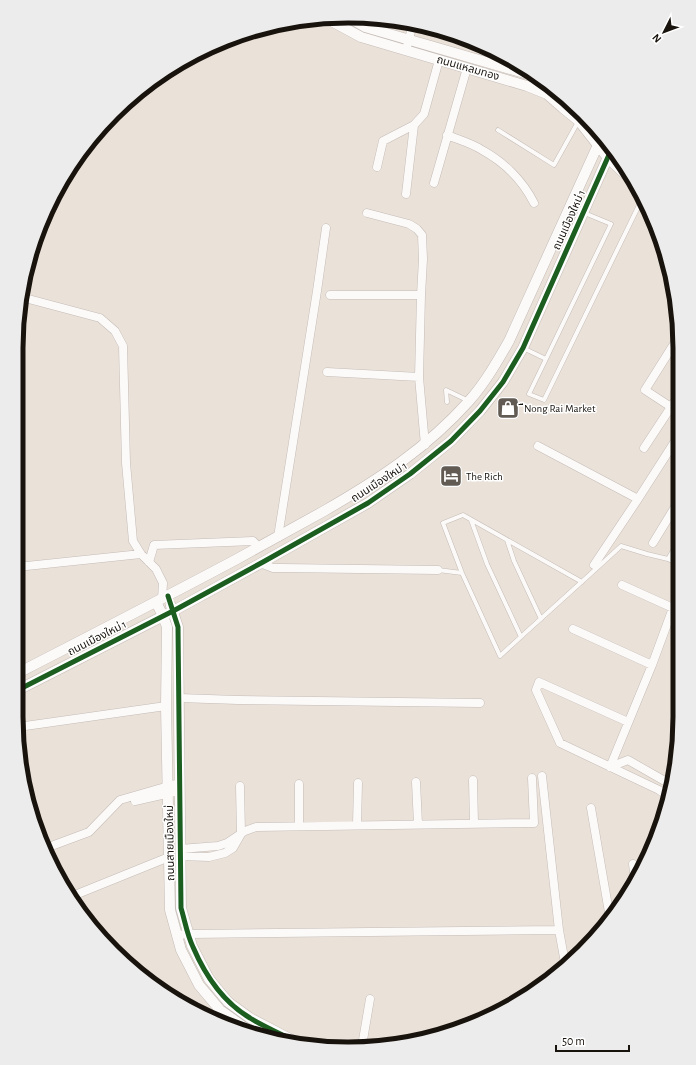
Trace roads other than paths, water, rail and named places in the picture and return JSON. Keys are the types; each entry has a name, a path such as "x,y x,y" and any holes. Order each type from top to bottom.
{"street":[{"name":"ถนนแหลมทอง","path":"336,24 361,37 528,86 547,94 587,128"},
{"name":"ถนนแหลมทอง","path":"361,24 516,71"},
{"path":"406,50 411,29"},
{"path":"377,167 383,141 414,125 424,114 439,60"},
{"path":"434,183 467,68"},
{"path":"406,194 414,125"},
{"path":"447,135 482,149 498,160 513,173 534,203"},
{"name":"ถนนเมืองใหม่ 1","path":"23,670 259,548 360,490 425,445 469,401 490,374 509,341 599,142"},
{"name":"ถนนแหลมทอง","path":"603,146 608,158 619,168"},
{"name":"ถนนเมืองใหม่ 1","path":"23,687 163,616 368,503 410,474 452,441 480,411 503,382 523,348 609,155"},
{"path":"367,213 409,224 417,229 422,235 423,259 419,377 425,445"},
{"path":"278,537 318,291 326,228"},
{"path":"330,295 421,295"},
{"path":"27,299 100,318 115,331 123,346 126,463 133,542 141,554 156,569 163,583 162,599"},
{"path":"671,407 645,390 673,347"},
{"path":"327,372 419,377"},
{"path":"644,448 673,404"},
{"path":"594,565 673,444"},
{"path":"538,446 638,499"},
{"path":"653,543 673,510"},
{"path":"149,562 154,545 253,541 259,548"},
{"path":"23,566 141,554"},
{"path":"260,563 273,568 438,570"},
{"path":"610,767 652,666 672,608 622,585"},
{"name":"ถนนสายเมืองใหม่","path":"162,599 173,610 178,627 179,787 182,908 192,946 209,979 228,1002 250,1018 284,1036"},
{"name":"ถนนสายเมืองใหม่","path":"162,599 163,616 167,627 166,706 170,910 181,950 200,985 220,1010 237,1022"},
{"path":"573,629 652,666"},
{"path":"628,722 539,682 536,690 560,743 664,793"},
{"path":"179,698 480,703"},
{"path":"23,726 166,706"},
{"path":"610,767 628,760 667,782"},
{"path":"542,776 559,930 564,959"},
{"path":"180,853 227,843 245,831 256,827 534,823 532,778"},
{"path":"473,780 474,824"},
{"path":"416,782 418,824"},
{"path":"357,825 358,783"},
{"path":"299,784 299,826"},
{"path":"240,786 241,834"},
{"path":"50,846 89,832 116,806 179,787"},
{"path":"591,808 609,911"},
{"path":"76,895 168,857"},
{"path":"633,864 634,871"},
{"path":"177,935 559,930"},
{"path":"363,1041 370,1000"}],"lane":[{"path":"498,130 554,165 579,121"},
{"path":"570,207 611,224 529,394 544,400 639,205"},
{"path":"523,348 546,358"},
{"path":"447,402 446,390 469,401"},
{"path":"582,582 463,515 443,523 462,573 500,656 582,582 621,546 673,562"},
{"path":"471,520 487,564 521,637"},
{"path":"508,540 514,561 541,619"},
{"path":"668,560 673,551"},
{"path":"438,570 462,573"}],"place":[{"name":"ืNong Rai Market","path":"508,408"},
{"name":"The Rich","path":"451,476"}]}
